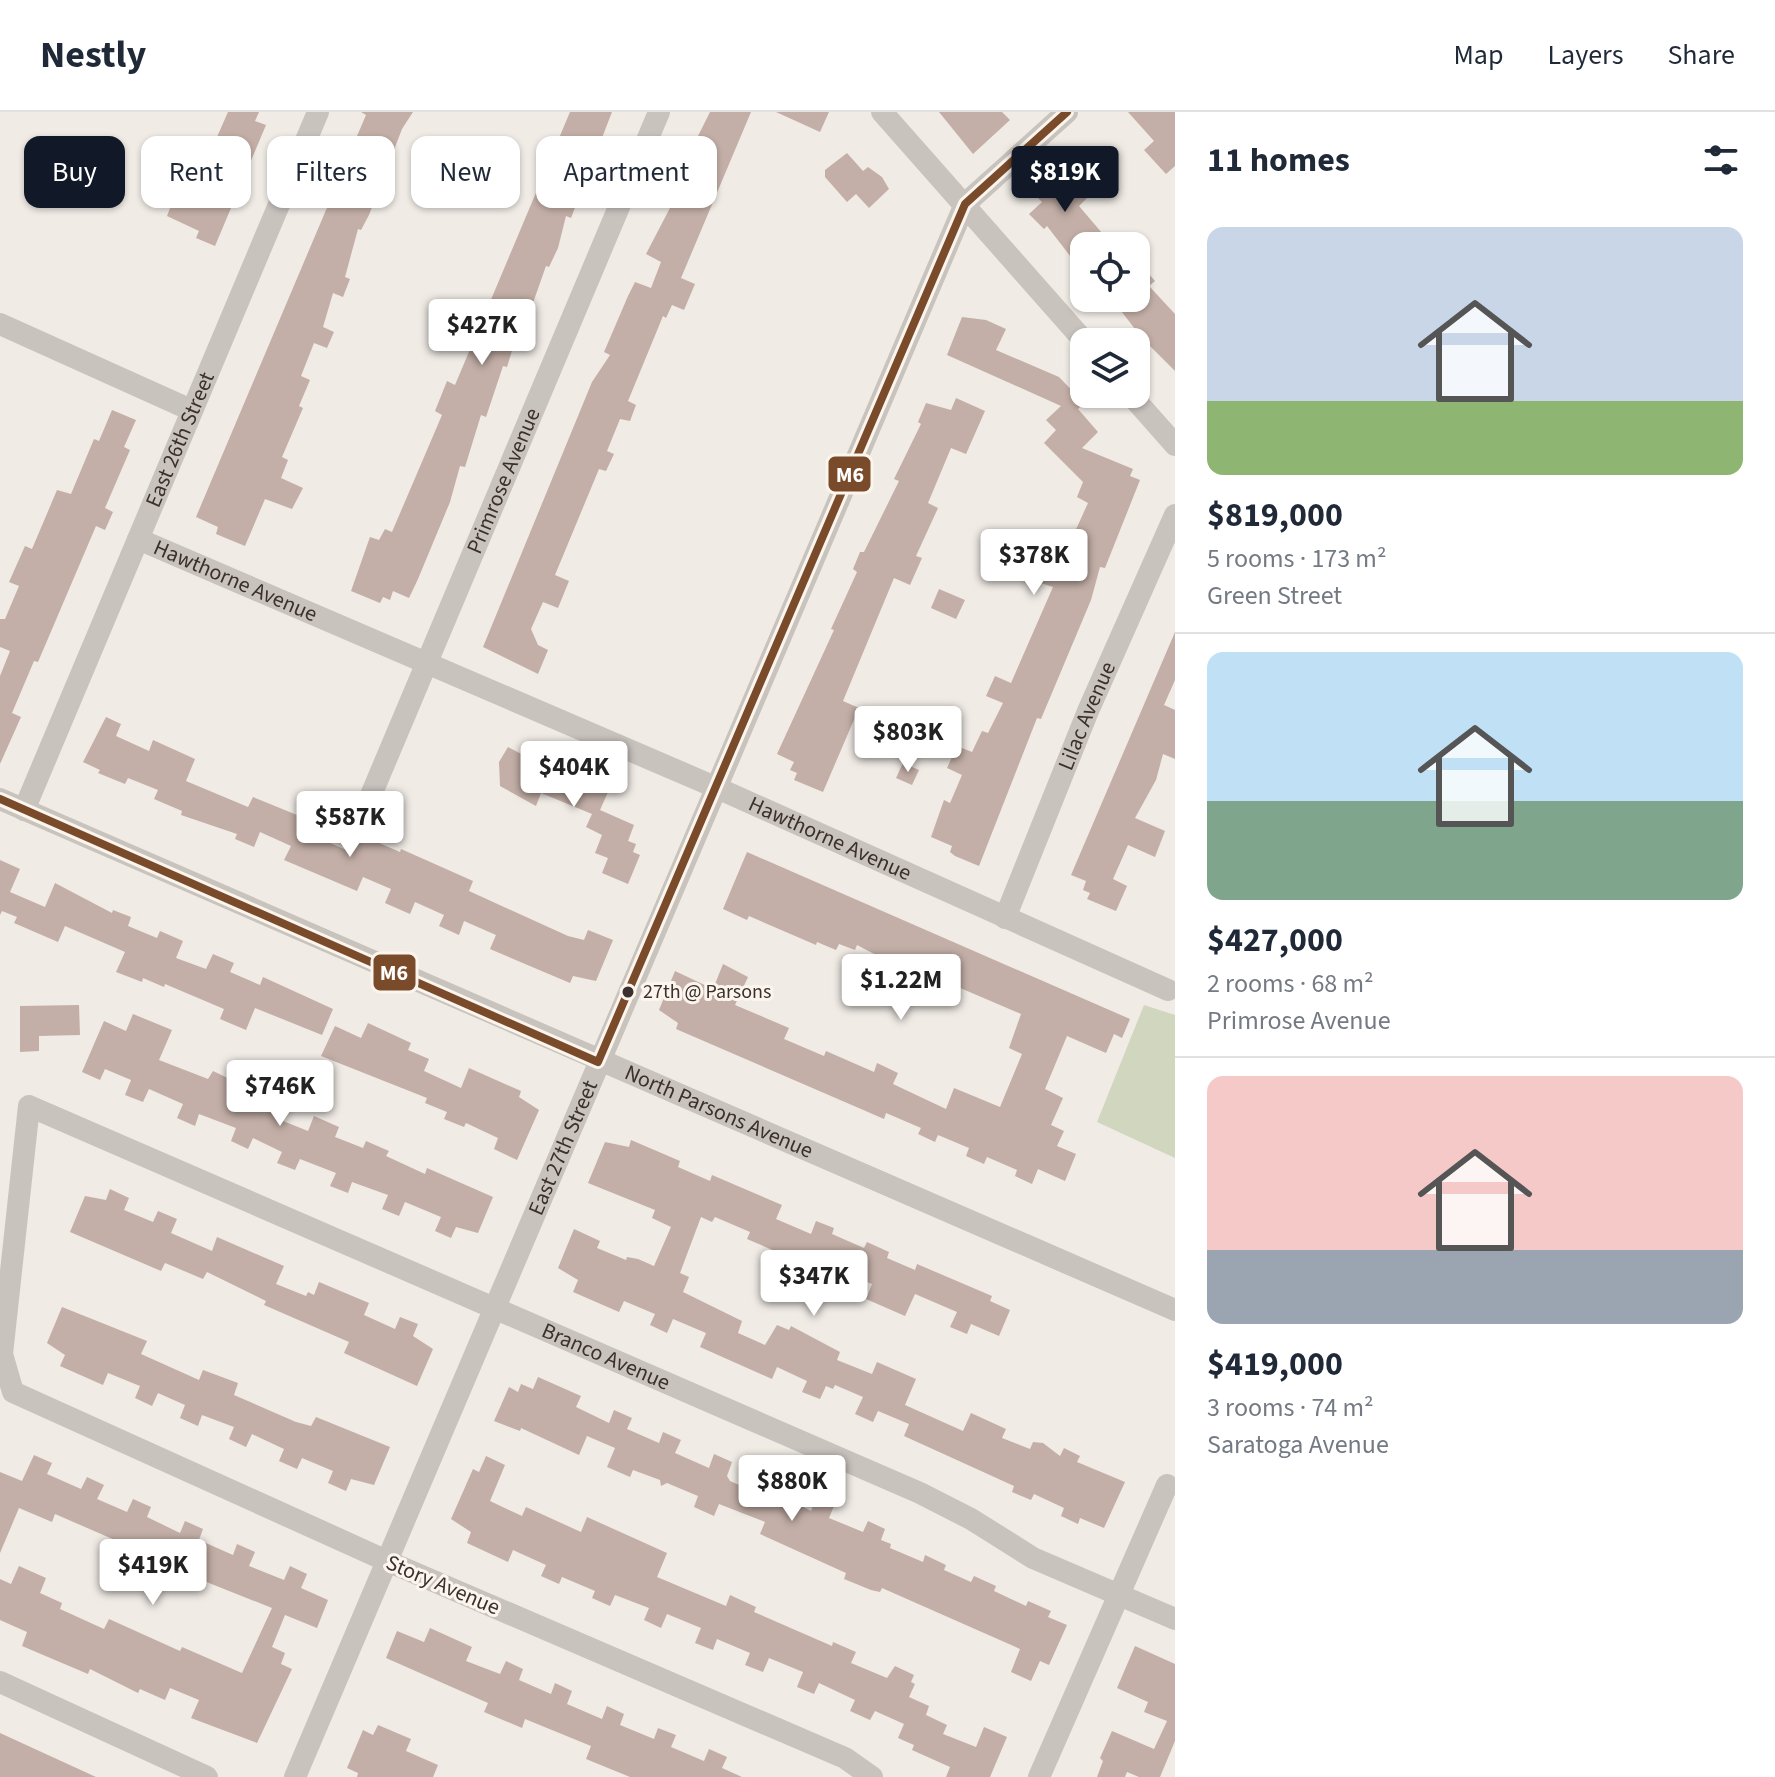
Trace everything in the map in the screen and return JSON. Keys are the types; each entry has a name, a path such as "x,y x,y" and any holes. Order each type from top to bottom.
{"street":[{"name":"East 26th Street","path":"24,810 318,112"},
{"name":"Primrose Avenue","path":"366,807 659,112"},
{"path":"882,112 1073,328"},
{"name":"East 27th Street","path":"295,1777 965,204 1067,112"},
{"path":"0,324 191,410"},
{"path":"1142,408 1175,445"},
{"name":"Lilac Avenue","path":"1005,918 1088,711 1175,515"},
{"name":"Hawthorne Avenue","path":"138,539 715,787 1168,990"},
{"name":"North Parsons Avenue","path":"0,799 598,1062 1175,1310"},
{"name":"Branco Avenue","path":"13,1392 2,1354 29,1106 920,1493 971,1519 1033,1558 1175,1619"},
{"name":"Story Avenue","path":"13,1392 387,1561 845,1758 872,1777"},
{"path":"1039,1777 1167,1485"},
{"path":"0,1682 207,1777"}],"green space":[{"path":"1144,1005 1175,1015 1175,1158 1097,1122"}],"building":[{"path":"228,112 259,112 255,121 266,125 251,161 251,136 217,136"},
{"path":"361,112 413,112 395,147 395,136 357,136 366,115"},
{"path":"570,112 612,112 603,136 560,136"},
{"path":"710,112 751,112 717,193 717,136 698,136"},
{"path":"776,112 829,112 820,132"},
{"path":"939,112 1002,112 1010,120 973,154"},
{"path":"1128,112 1175,112 1175,166 1166,174 1144,150 1154,141"},
{"path":"847,153 863,171 868,167 882,177 889,189 869,208 856,194 847,202 825,177 825,170"},
{"path":"1060,165 1088,197 1079,206 1101,232 1070,232 1070,256 1047,226 1044,229 1029,214 1042,202 1036,196 1041,192 1036,186"},
{"path":"536,193 536,208 575,208 571,218 566,216 558,248 549,267 546,266 528,317 523,315 507,367 503,366 486,417 481,415 465,467 460,466 450,502 409,598 393,591 390,600 383,597 380,603 351,591 370,537 379,540 385,529 392,532 442,415 435,411 447,381 455,385"},
{"path":"170,208 231,208 215,246 196,238 199,231 167,216"},
{"path":"372,208 361,230 358,229 345,277 350,279 343,297 333,293 323,327 334,332 327,348 314,343 301,376 310,380 299,406 303,408 282,457 288,460 281,478 303,488 292,509 265,499 245,546 216,534 218,527 196,517 326,210"},
{"path":"670,208 711,208 681,278 695,284 684,310 672,305 666,318 663,316 628,401 636,405 630,421 620,419 607,451 614,454 606,471 599,469 555,575 569,581 558,608 543,602 531,629 538,645 548,650 538,674 483,647 592,382 610,355 604,352 628,296 635,282 651,288 661,262 646,254"},
{"path":"1150,287 1175,314 1175,371 1150,346 1150,328 1134,328 1122,312 1150,312"},
{"path":"962,317 986,320 1006,329 996,350 1059,377 1070,388 1070,408 1079,408 1098,432 1082,448 1133,469 1130,476 1140,480 1105,568 1100,567 1091,600 1041,719 1037,718 979,866 955,856 950,852 952,846 931,837 944,800 950,803 962,775 947,768 957,746 972,752 982,731 988,733 1003,703 986,696 995,676 1011,683 1053,587 1041,583 1053,555 1070,561 1073,536 1088,503 1077,497 1083,482 1044,443 1056,430 1046,420 1061,406 947,355"},
{"path":"956,398 985,411 966,454 951,448 928,503 938,508 916,556 922,558 910,585 894,578 843,701 859,708 823,792 794,780 797,773 790,770 794,762 777,754 834,630 831,629 857,572 853,569 860,552 864,552 899,481 894,479 921,424 918,422 926,403 951,410"},
{"path":"112,410 136,420 124,447 130,450 105,508 113,512 105,530 96,526 38,662 34,661 12,713 21,717 0,764 0,676 10,651 0,647 0,619 5,619 19,586 9,582 25,546 32,549 57,490 71,494 94,439 99,441"},
{"path":"939,589 965,600 956,619 931,608"},
{"path":"1175,632 1175,680 1164,705 1175,710 1175,759 1163,754 1156,780 1135,818 1165,831 1155,857 1128,845 1113,879 1127,886 1116,911 1087,899 1090,893 1083,890 1086,881 1071,875"},
{"path":"106,717 121,724 116,736 149,751 153,740 195,759 186,781 248,807 253,797 297,815 319,827 314,836 351,852 358,834 400,852 401,849 473,881 469,891 568,936 584,940 588,930 613,940 596,981 573,976 570,983 490,949 496,935 464,921 459,935 439,926 444,915 415,902 410,914 385,903 391,889 363,877 357,891 284,860 291,846 260,832 254,847 235,839 237,834 181,815 182,811 154,799 158,790 128,778 125,784 98,773 100,770 83,762"},
{"path":"508,747 548,768 546,773 578,786 581,780 608,792 600,810 634,825 628,841 636,844 633,852 640,855 628,884 602,873 608,858 595,853 602,835 586,827 592,814 541,793 536,806 500,786 499,762"},
{"path":"903,763 919,770 912,785 896,778"},
{"path":"747,852 1130,1019 1122,1038 1114,1034 1106,1053 1067,1036 1045,1089 1063,1098 1051,1125 1064,1131 1057,1146 1076,1154 1065,1181 1038,1169 1032,1184 1015,1176 1017,1170 987,1157 984,1164 966,1156 969,1148 938,1135 935,1142 918,1134 921,1128 886,1113 884,1119 676,1029 678,1023 659,1010 675,971 713,989 723,964 748,977 735,1005 789,1028 784,1039 824,1056 826,1051 874,1072 877,1063 898,1073 893,1084 946,1109 954,1088 1000,1107 1022,1054 1009,1048 1021,1014 909,966 907,971 857,945 855,950 839,944 836,950 817,942 816,945 749,916 747,920 723,909"},
{"path":"0,860 20,869 10,892 45,907 55,883 112,913 113,910 131,917 128,926 157,938 160,931 183,941 176,958 206,969 213,954 234,963 230,972 260,985 263,977 333,1009 322,1035 255,1008 246,1030 220,1019 224,1009 165,984 164,987 143,978 142,982 116,972 125,952 65,926 58,942 14,923 17,917 2,911 0,915"},
{"path":"79,1005 80,1035 39,1036 39,1051 20,1052 20,1006"},
{"path":"133,1014 172,1030 159,1060 208,1079 213,1071 284,1105 278,1119 308,1131 314,1116 339,1127 335,1137 363,1148 366,1141 389,1151 386,1156 425,1174 427,1168 493,1197 478,1233 456,1227 451,1238 435,1231 441,1217 405,1202 399,1216 382,1209 388,1195 352,1182 348,1193 330,1186 336,1173 300,1159 295,1170 277,1163 282,1152 253,1138 248,1149 231,1141 236,1128 199,1114 195,1126 177,1118 183,1104 149,1089 143,1102 125,1095 131,1080 105,1069 100,1080 82,1072 104,1021 126,1031"},
{"path":"368,1023 411,1043 408,1050 429,1059 424,1071 461,1088 469,1068 521,1091 519,1097 539,1110 517,1160 494,1149 498,1138 466,1123 464,1127 444,1119 447,1112 425,1103 427,1098 321,1056 335,1026 361,1038"},
{"path":"631,1140 680,1161 678,1167 710,1181 712,1175 782,1205 776,1219 811,1234 816,1221 834,1228 832,1234 864,1248 867,1242 889,1252 887,1258 915,1270 917,1264 992,1296 990,1301 1010,1310 999,1336 971,1324 967,1334 950,1327 957,1312 915,1294 905,1316 866,1299 872,1284 841,1271 836,1284 811,1274 814,1268 747,1239 750,1232 715,1217 712,1222 701,1217 680,1273 689,1277 683,1292 742,1321 738,1333 765,1345 777,1325 789,1330 791,1326 840,1352 837,1360 872,1374 877,1362 916,1379 905,1405 963,1431 971,1413 1006,1429 1002,1438 1030,1449 1033,1442 1043,1443 1060,1456 1064,1448 1080,1456 1077,1462 1125,1482 1104,1528 1080,1518 1078,1524 1061,1516 1064,1508 1034,1494 1031,1500 1012,1492 1014,1486 904,1436 909,1424 878,1411 873,1422 855,1414 863,1397 835,1385 833,1389 826,1386 820,1399 802,1392 807,1381 777,1367 772,1379 700,1347 706,1333 673,1319 667,1333 650,1325 655,1314 624,1301 619,1312 573,1292 578,1280 558,1268 574,1229 600,1241 597,1248 626,1260 627,1257 638,1259 654,1266 671,1227 652,1218 655,1210 588,1183 605,1142 629,1147"},
{"path":"110,1189 129,1198 124,1210 153,1222 158,1211 177,1219 171,1233 212,1251 217,1237 284,1266 276,1284 306,1296 308,1292 314,1295 319,1282 369,1303 364,1315 395,1329 400,1317 418,1324 413,1336 433,1349 417,1386 344,1353 349,1342 264,1305 266,1301 207,1272 203,1279 165,1263 161,1271 70,1232 85,1196 106,1200"},
{"path":"62,1307 147,1341 141,1354 199,1380 203,1370 238,1383 234,1395 296,1422 311,1426 316,1417 390,1447 374,1485 351,1479 346,1491 328,1483 333,1471 302,1458 297,1469 279,1461 284,1449 252,1434 246,1447 229,1439 234,1427 202,1415 198,1426 180,1418 185,1405 158,1393 152,1406 135,1398 140,1386 108,1373 103,1385 60,1366 65,1355 47,1343"},
{"path":"538,1377 581,1396 576,1407 609,1423 614,1410 632,1418 627,1429 659,1443 663,1432 681,1440 675,1453 709,1468 714,1454 732,1462 727,1476 730,1481 760,1494 767,1477 784,1485 780,1495 811,1511 816,1498 834,1506 829,1518 863,1532 868,1521 885,1529 881,1540 891,1544 890,1548 923,1562 925,1555 946,1565 944,1570 971,1582 974,1576 996,1586 994,1591 1026,1606 1028,1601 1051,1611 1048,1617 1067,1625 1049,1665 1040,1661 1031,1681 1011,1672 1020,1649 882,1588 880,1592 871,1590 844,1579 846,1573 760,1534 765,1522 719,1504 714,1516 694,1507 698,1496 667,1483 661,1486 660,1480 633,1470 630,1477 607,1467 615,1448 587,1436 579,1455 521,1428 520,1431 494,1421 509,1387 518,1392 521,1384 533,1389"},
{"path":"34,1455 52,1463 47,1474 81,1489 87,1477 104,1485 97,1499 127,1512 133,1499 151,1507 147,1517 180,1533 185,1521 203,1529 199,1540 233,1555 237,1544 255,1552 249,1566 284,1580 290,1566 307,1574 301,1588 328,1600 317,1628 285,1615 272,1647 285,1653 281,1664 292,1669 257,1743 191,1718 199,1700 170,1688 165,1700 140,1689 138,1693 90,1669 88,1674 22,1646 27,1632 0,1620 0,1579 11,1584 19,1566 46,1578 40,1593 62,1603 60,1609 104,1629 109,1619 180,1651 182,1647 242,1673 272,1608 204,1581 202,1588 179,1578 187,1559 157,1547 149,1565 127,1555 131,1547 55,1514 52,1522 19,1508 0,1553 0,1472 22,1481"},
{"path":"486,1456 505,1465 490,1501 522,1516 526,1507 581,1532 587,1517 667,1553 657,1577 726,1606 730,1595 756,1607 754,1612 832,1646 833,1642 856,1652 851,1663 887,1678 895,1666 914,1675 911,1682 915,1684 909,1697 929,1706 926,1715 947,1725 943,1734 976,1747 984,1727 1007,1737 990,1777 946,1777 950,1767 912,1750 914,1745 898,1738 904,1724 875,1711 870,1720 850,1711 855,1700 819,1683 814,1694 797,1687 803,1672 769,1658 763,1672 745,1665 750,1653 717,1639 713,1650 695,1643 701,1628 667,1614 661,1628 644,1620 649,1608 615,1595 610,1606 592,1598 595,1591 562,1577 559,1584 541,1576 546,1565 513,1550 508,1562 467,1543 471,1532 451,1519 473,1469 479,1472"},
{"path":"430,1628 472,1647 466,1661 500,1674 506,1661 523,1669 519,1680 551,1694 555,1683 572,1691 567,1704 602,1719 607,1706 624,1714 620,1725 654,1739 658,1728 676,1735 671,1747 704,1761 709,1749 727,1757 722,1768 742,1777 630,1777 586,1759 591,1746 525,1719 522,1728 484,1712 488,1703 386,1658 397,1631 424,1642"},
{"path":"1135,1646 1175,1664 1175,1741 1160,1777 1139,1777 1127,1772 1125,1777 1097,1777 1103,1761 1100,1758 1112,1731 1154,1749 1167,1721 1144,1712 1148,1702 1117,1688"},
{"path":"378,1725 411,1739 406,1751 438,1765 433,1777 357,1777 358,1773 347,1768 363,1730 373,1735"},
{"path":"0,1733 96,1777 0,1777"}],"transit line":[{"name":"M6","path":"0,799 598,1062 965,204 1067,112"}],"place":[{"name":"27th @ Parsons","path":"628,992"}]}
